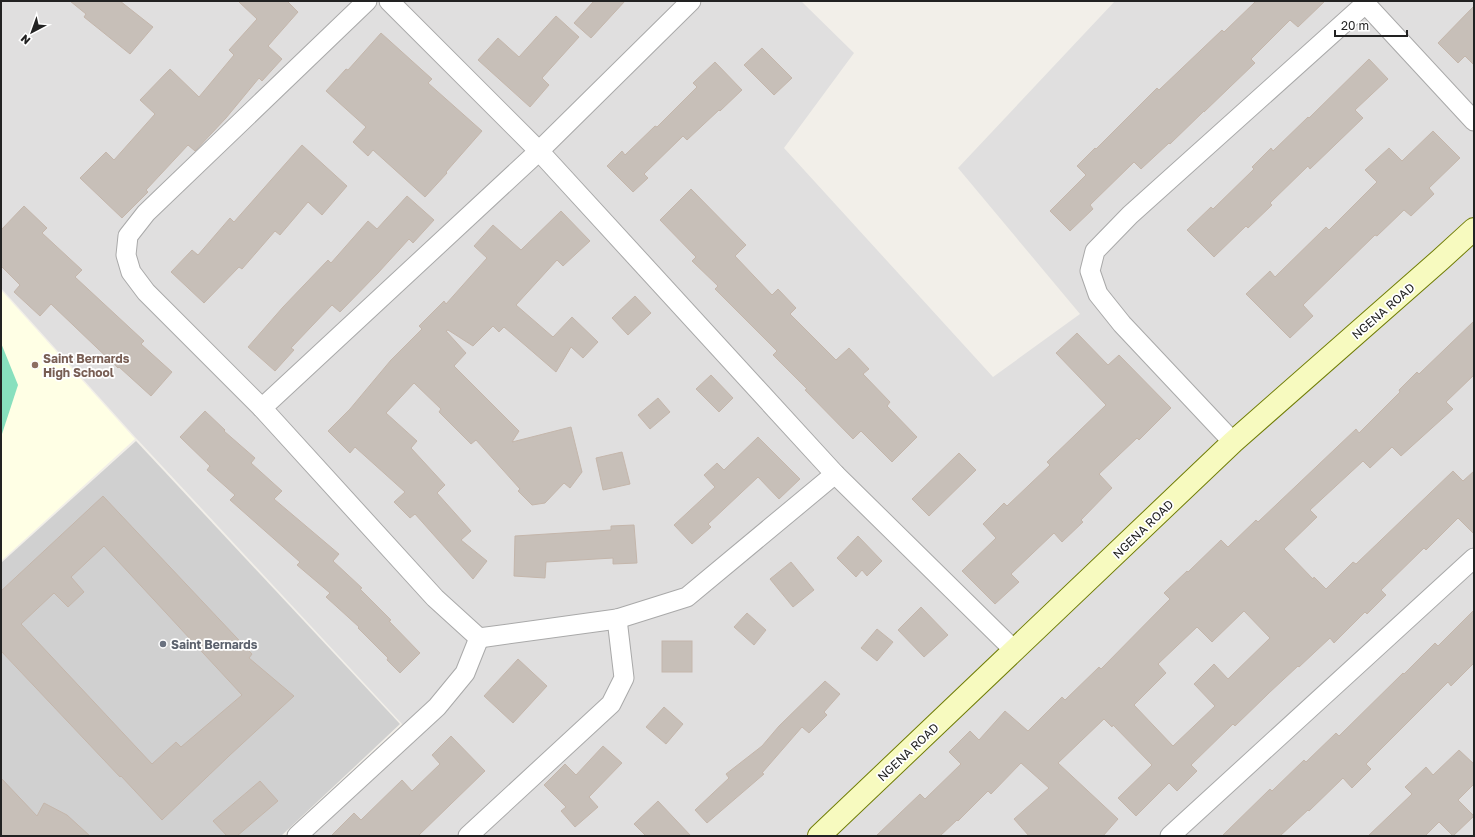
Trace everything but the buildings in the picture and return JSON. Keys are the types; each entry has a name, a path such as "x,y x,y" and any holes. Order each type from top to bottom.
{"street":[{"path":"367,1 146,213 128,236 126,255 131,272 146,292 262,408 435,598 479,638"},
{"path":"389,1 539,151 835,474 1015,651"},
{"path":"262,408 539,151 691,1"},
{"path":"1234,442 1122,324 1098,294 1090,271 1095,251 1130,215 1364,2 1474,122"},
{"name":"NGENA ROAD","path":"819,836 1234,442 1474,229"},
{"path":"479,638 617,619 687,597 835,474"},
{"path":"1170,836 1474,558"},
{"path":"468,836 611,704 624,678 617,619"},
{"path":"297,836 437,707 465,673 479,638"}],"shaded area":[{"path":"1,1 801,1 854,53 784,148 993,377 1080,314 958,168 1115,1 1474,1 1474,836 285,836 403,725 136,438 1,288"},
{"name":"Saint Bernards High School","path":"1,290 135,439 1,561"},
{"name":"Saint Bernards","path":"136,441 400,724 281,836 1,836 1,563"}],"green space":[{"path":"1,343 18,385 1,437"}],"place":[{"name":"Saint Bernards High School","path":"35,365"},
{"name":"Saint Bernards","path":"163,644"}]}
